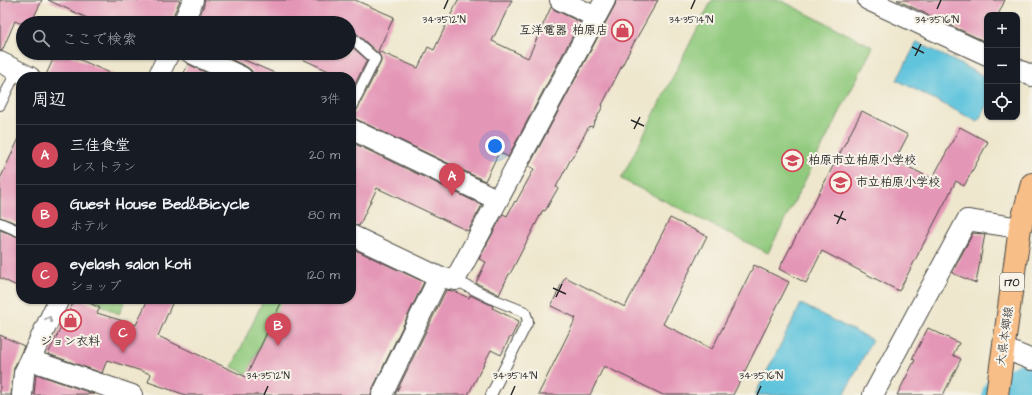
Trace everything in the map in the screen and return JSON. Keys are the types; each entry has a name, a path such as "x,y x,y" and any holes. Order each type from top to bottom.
{"highway":[{"name":"大県本郷線","path":"998,388 1020,228 1032,184"}],"street":[{"path":"186,16 193,0"},
{"path":"382,395 447,279 498,200 600,8 560,0"},
{"path":"868,0 984,54"},
{"path":"160,72 166,60"},
{"path":"207,60 232,72"},
{"path":"1020,70 1032,76"},
{"path":"356,131 498,200"},
{"path":"873,395 967,220 1020,228"},
{"path":"356,237 447,279"},
{"path":"22,395 24,373 57,304"},
{"path":"1003,348 1032,360"},
{"path":"30,360 132,395"}],"lane":[{"path":"356,42 375,58 356,97"},
{"path":"0,105 16,70"},
{"path":"0,223 16,230"},
{"path":"447,279 524,312 528,321 491,395"}],"green space":[{"path":"712,0 780,0 873,47 768,253 621,179"},
{"path":"99,304 124,304 119,314"},
{"path":"262,304 284,304 288,306 282,319 274,316 252,363 259,366 292,395 232,367"}],"water":[{"path":"917,42 984,76 984,110 978,122 897,80"},
{"path":"801,304 872,340 844,395 755,395"}],"building":[{"path":"0,0 42,0 34,16 16,16 16,22 2,51 0,51"},
{"path":"48,0 180,0 173,16 83,16"},
{"path":"204,0 355,0 394,17 378,51 418,68 428,47 434,50 458,0 512,0 492,41 528,58 551,7 580,22 508,157 499,152 485,181 356,119 356,111 381,62 381,58 379,54 356,34 356,16 199,16 204,5"},
{"path":"616,0 658,0 631,48 592,127 589,126 556,187 558,188 545,211 543,210 499,295 476,283 486,262 479,259 503,214 507,216 534,169 529,166 615,5"},
{"path":"897,0 1005,0 999,12 984,12 984,41"},
{"path":"356,50 367,60 356,82 356,72 331,72 304,60 356,60"},
{"path":"53,60 81,60 108,72 47,72"},
{"path":"232,60 244,60 272,72 252,72 247,67"},
{"path":"188,64 205,72 184,72"},
{"path":"862,111 908,135 895,160 932,179 960,127 988,142 964,186 956,181 899,291 822,251 806,283 779,269"},
{"path":"356,144 482,205 468,231 377,188 359,226 356,225"},
{"path":"16,145 16,223 0,217 0,179"},
{"path":"670,218 707,236 663,324 712,349 754,265 789,282 733,395 663,395 604,366 590,395 538,395 576,318 551,306 565,277 625,307"},
{"path":"0,230 16,236 16,286 0,278"},
{"path":"973,233 985,234 976,283 952,273"},
{"path":"356,250 424,282 372,390 371,395 186,395 148,382 151,374 107,360 102,373 48,354 73,304 92,304 100,308 97,313 136,325 146,304 172,304 158,336 246,377 281,304 356,304"},
{"path":"446,290 454,291 469,298 470,295 519,321 511,338 510,337 501,355 491,350 468,395 395,395"},
{"path":"928,328 959,343 953,355 961,359 943,395 897,395 915,360 912,359"},
{"path":"0,335 24,346 14,368 11,395 0,395"},
{"path":"36,374 94,394 34,395"}],"waterway":[{"path":"1004,395 1032,382"}],"place":[{"name":"互洋電器 柏原店","path":"623,30"},
{"name":"柏原市立柏原小学校","path":"793,160"},
{"name":"市立柏原小学校","path":"840,182"},
{"name":"三佳食堂","path":"452,196"},
{"name":"ジョン衣料","path":"70,320"},
{"name":"Guest House Bed&Bicycle","path":"278,346"},
{"name":"eyelash salon koti","path":"123,353"}]}
